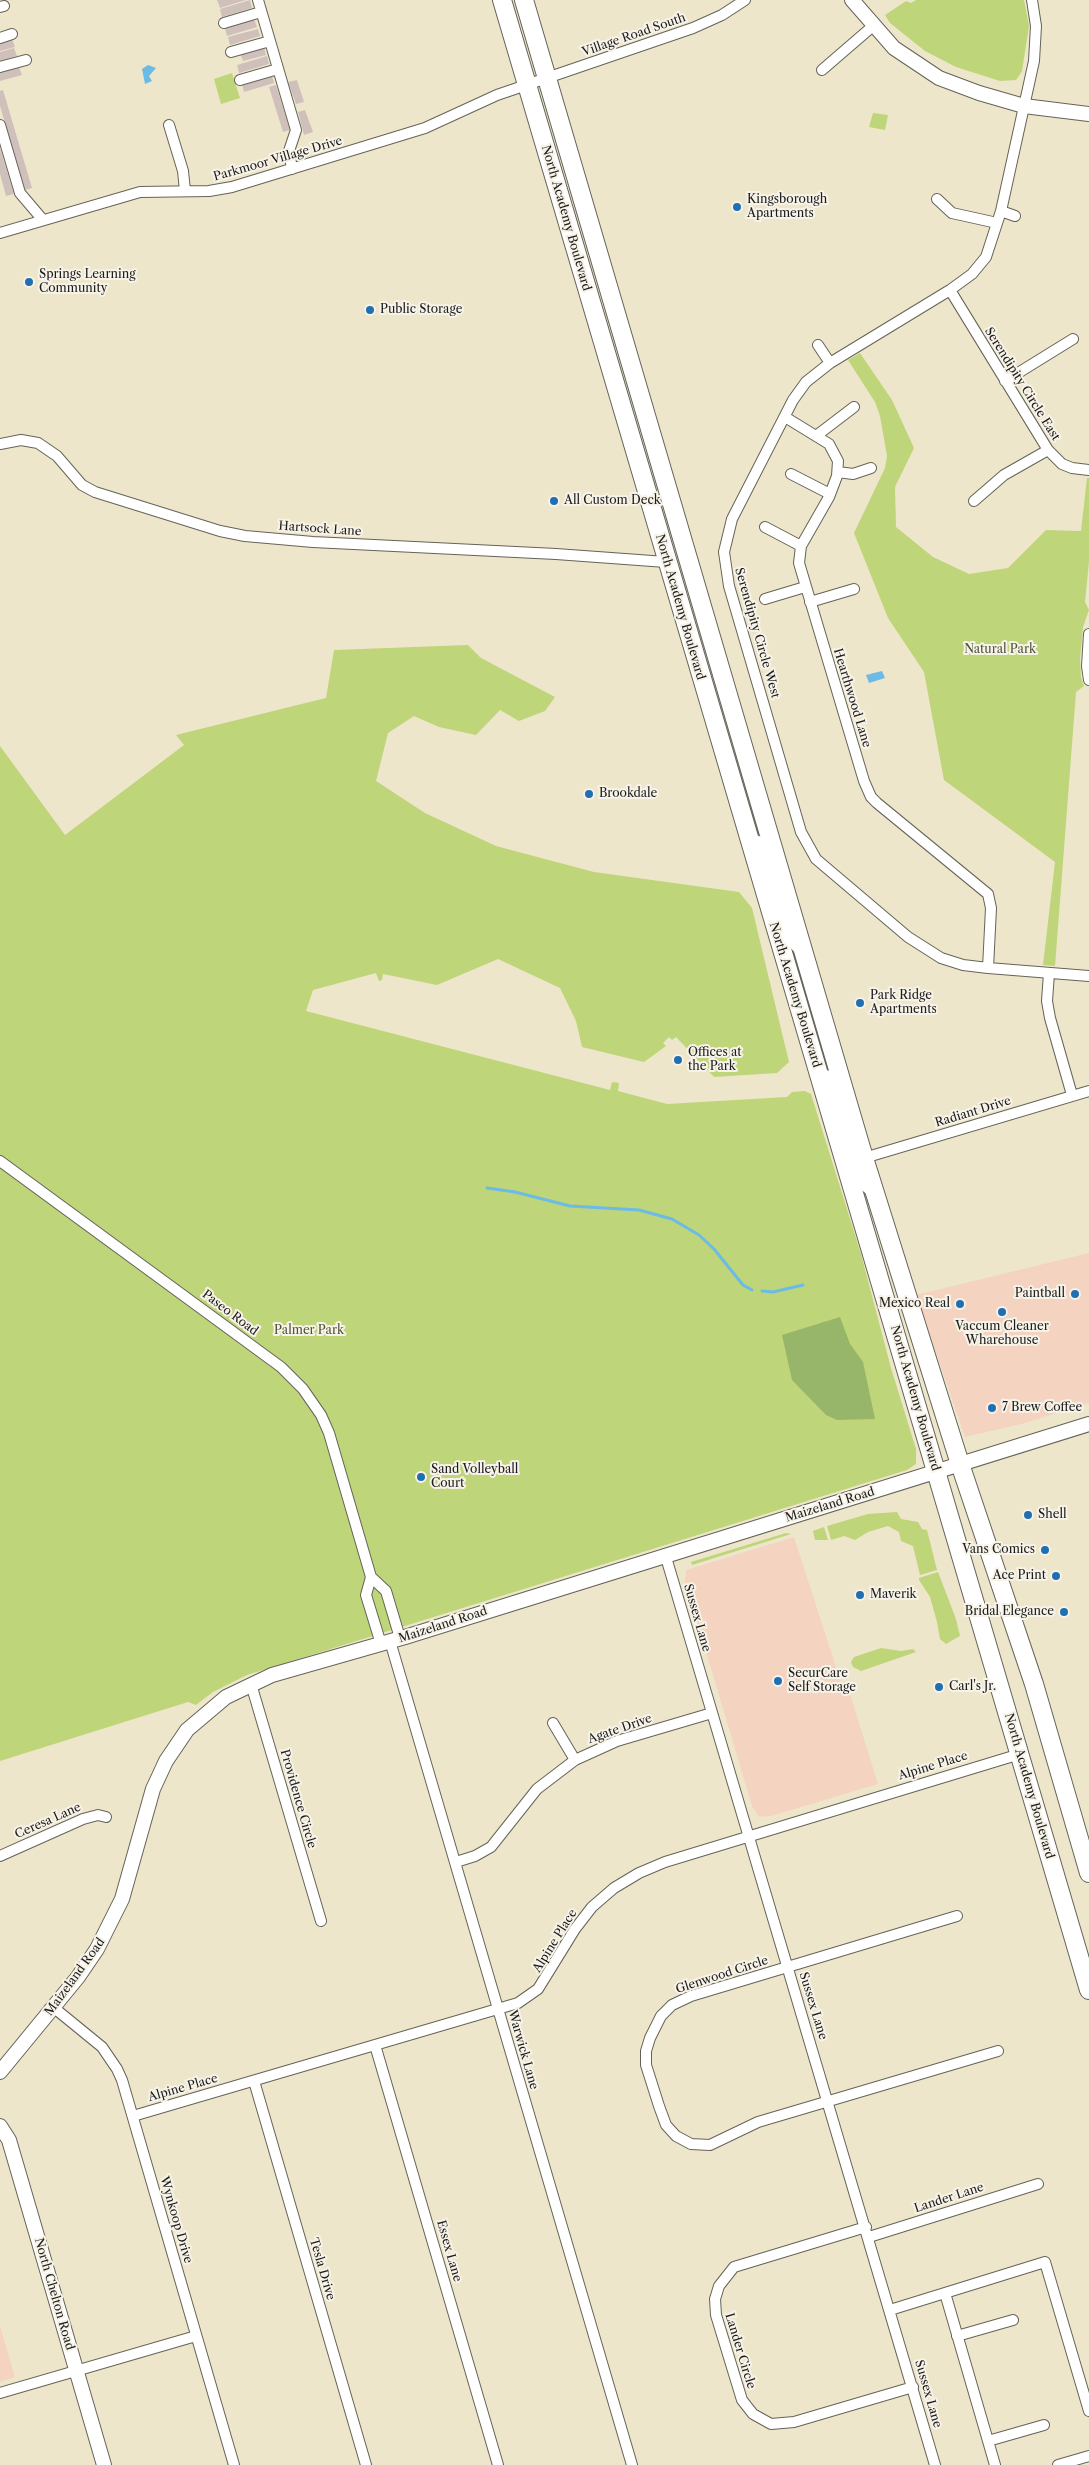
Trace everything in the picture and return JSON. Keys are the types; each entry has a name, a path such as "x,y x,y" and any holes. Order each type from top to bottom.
{"highway":[{"name":"North Academy Boulevard","path":"502,0 666,562 820,1076 1089,1990"},
{"name":"North Academy Boulevard","path":"524,0 864,1158 960,1464 1034,1684 1089,1873"},
{"path":"1047,1849 1063,1864 1089,1951"}],"main road":[{"path":"852,0 894,48 939,78 980,94 1024,106 1089,114"},
{"path":"666,562 687,556"},
{"path":"749,840 763,846 791,938 804,951"},
{"path":"820,1076 827,1078 833,1088 858,1170 864,1182 874,1190"},
{"name":"Maizeland Road","path":"0,2072 97,1949 114,1917 129,1879 153,1788 166,1761 187,1730 200,1717 226,1697 251,1684 323,1659 390,1641 665,1554 1089,1424"},
{"name":"North Chelton Road","path":"0,2126 9,2140 104,2465"}],"street":[{"path":"258,0 296,130 289,151 292,169"},
{"name":"Village Road South","path":"527,85 693,28 722,16 745,0"},
{"name":"Serendipity Circle West","path":"1032,0 1036,40 1024,106 998,223 983,261 972,274 950,290 830,363 812,376 799,390 732,519 724,552 729,586 801,832 809,850 823,866 921,946 951,962 988,968 1049,972"},
{"path":"224,23 261,12"},
{"path":"822,70 873,26"},
{"path":"0,38 12,34"},
{"path":"231,52 270,41"},
{"path":"0,67 26,60"},
{"path":"240,80 278,69"},
{"name":"Parkmoor Village Drive","path":"0,232 128,195 152,191 220,190 425,128 483,100 527,85"},
{"path":"0,125 20,193 43,220"},
{"path":"169,125 183,171 186,191"},
{"path":"937,198 952,212 998,223"},
{"path":"1001,211 1015,216"},
{"name":"Serendipity Circle East","path":"950,290 1048,450 1062,464 1072,468 1089,470"},
{"path":"1006,381 1073,339"},
{"path":"818,345 830,363"},
{"path":"816,436 854,406"},
{"path":"785,417 829,444 838,461 838,472 853,474 871,468"},
{"name":"Hartsock Lane","path":"0,444 21,440 38,443 52,451 79,482 95,492 220,531 245,536 313,542 556,554 666,562"},
{"path":"974,501 1004,475 1048,450"},
{"name":"Hearthwood Lane","path":"838,472 830,494 801,546 799,563 805,587 864,781 871,797 988,894 991,908 988,968"},
{"path":"791,474 830,494"},
{"path":"765,527 801,546"},
{"path":"765,600 805,587"},
{"path":"810,602 854,589"},
{"path":"1089,634 1086,666 1089,680"},
{"path":"1072,1095 1050,1018 1047,1001 1049,972 1089,976"},
{"name":"Radiant Drive","path":"864,1158 1089,1091"},
{"name":"Paseo Road","path":"0,1161 274,1362 303,1389 321,1415 329,1433 371,1577 386,1591 390,1641"},
{"name":"Sussex Lane","path":"665,1554 936,2465"},
{"name":"Paseo Road","path":"371,1577 366,1595 390,1641"},
{"name":"Warwick Lane","path":"390,1641 632,2465"},
{"name":"Providence Circle","path":"251,1684 322,1921"},
{"name":"Agate Drive","path":"456,1862 475,1856 490,1847 537,1790 575,1760 617,1741 712,1713"},
{"path":"553,1723 575,1760"},
{"name":"Alpine Place","path":"132,2116 526,2000 538,1989 582,1918 614,1888 650,1867 1020,1754"},
{"name":"Ceresa Lane","path":"0,1856 83,1819 98,1815 106,1817"},
{"name":"Glenwood Circle","path":"957,1916 680,2000 666,2009 650,2038 646,2051 646,2065 666,2125 683,2141 710,2145 758,2122 998,2051"},
{"name":"Wynkoop Drive","path":"53,2007 93,2039 110,2058 122,2080 234,2465"},
{"name":"Essex Lane","path":"375,2045 498,2465"},
{"name":"Tesla Drive","path":"254,2081 366,2465"},
{"name":"Lander Lane","path":"867,2232 1038,2184"},
{"name":"Lander Circle","path":"867,2232 734,2267 723,2279 716,2292 714,2306 718,2323 742,2400 753,2414 771,2424 794,2422 913,2387"},
{"path":"890,2310 1045,2262 1089,2411"},
{"path":"945,2293 995,2465"},
{"path":"957,2336 1013,2320"},
{"path":"0,2393 196,2336"},
{"path":"988,2441 1044,2425"},
{"path":"1058,2465 1089,2456"}],"shaded area":[{"path":"217,0 246,0 220,8"},
{"path":"250,0 252,8 222,17 220,9"},
{"path":"254,19 257,27 227,36 225,28"},
{"path":"258,29 260,36 230,45 228,37"},
{"path":"12,39 15,47 0,51 0,42"},
{"path":"264,47 266,55 243,61 240,53"},
{"path":"14,48 17,56 0,61 0,52"},
{"path":"267,56 269,64 239,73 237,65"},
{"path":"19,67 22,75 0,81 0,73"},
{"path":"272,76 274,83 244,92 242,84"},
{"path":"297,80 304,102 296,104 288,82"},
{"path":"276,85 290,130 283,132 269,87"},
{"path":"3,90 32,188 25,190 0,106 0,91"},
{"path":"305,110 313,132 304,135 298,112"},
{"path":"0,148 14,194 6,196 0,174"},
{"path":"1089,1253 1089,1403 1025,1423 965,1437 916,1295"},
{"name":"SecurCare Self Storage","path":"794,1537 844,1692 849,1691 878,1784 771,1816 759,1817 752,1806 685,1581 686,1570"},
{"path":"0,2326 15,2377 0,2382"}],"green space":[{"path":"916,0 1024,0 1029,26 1022,71 1016,80 1000,81 956,67 925,51 890,23 885,15 906,1 911,3"},
{"path":"232,73 240,98 221,104 214,79"},
{"path":"873,113 888,115 885,130 869,127"},
{"name":"Natural Park","path":"860,353 892,400 914,448 895,487 896,527 933,557 969,574 1008,568 1046,530 1081,531 1087,478 1089,478 1089,562 1085,602 1089,610 1083,627 1080,659 1081,677 1084,686 1076,692 1055,966 1043,965 1055,862 944,780 924,672 888,618 854,533 885,468 887,456 880,416 875,402 848,360"},
{"name":"Palmer Park","path":"468,645 481,658 555,697 545,711 519,721 500,710 476,735 439,727 414,716 388,733 376,781 425,813 496,846 594,872 739,892 752,908 789,1062 777,1073 714,1077 676,1037 672,1040 669,1037 663,1043 666,1046 644,1062 582,1047 576,1021 560,988 498,959 437,985 383,974 382,980 379,981 376,973 313,990 306,1011 610,1090 612,1082 619,1083 618,1091 667,1104 787,1097 792,1092 805,1091 811,1094 861,1254 891,1368 916,1449 916,1464 907,1470 247,1675 213,1692 196,1705 188,1702 0,1761 0,746 65,835 184,745 176,735 326,698 334,650"},
{"path":"840,1317 850,1344 863,1362 875,1419 837,1420 826,1415 792,1380 782,1335"},
{"path":"897,1512 901,1519 918,1522 922,1529 927,1530 937,1570 920,1575 913,1546 901,1541 899,1532 888,1526 868,1532 855,1540 844,1536 831,1540 827,1526 868,1514"},
{"path":"824,1527 828,1540 815,1540 813,1531"},
{"path":"786,1533 791,1534 692,1565 691,1562"},
{"path":"938,1572 956,1619 960,1636 946,1644 940,1639 930,1597 919,1580 919,1578"},
{"path":"881,1648 901,1651 913,1649 916,1652 861,1671 853,1667 851,1662 854,1657"}],"water":[{"path":"148,65 156,68 149,76 152,81 145,84 142,69"},
{"path":"882,671 885,678 869,683 866,675"}],"waterway":[{"path":"487,1188 515,1192 570,1206 639,1210 672,1219 699,1235 714,1249 743,1285 752,1290"},
{"path":"762,1291 773,1292 803,1285"}],"place":[{"name":"Kingsborough Apartments","path":"737,207"},
{"name":"Springs Learning Community","path":"29,282"},
{"name":"Public Storage","path":"370,310"},
{"name":"All Custom Deck","path":"554,501"},
{"name":"Brookdale","path":"589,794"},
{"name":"Park Ridge Apartments","path":"860,1003"},
{"name":"Offices at the Park","path":"678,1060"},
{"name":"Paintball","path":"1075,1294"},
{"name":"Mexico Real","path":"960,1304"},
{"name":"Vaccum Cleaner Wharehouse","path":"1002,1312"},
{"name":"7 Brew Coffee","path":"992,1408"},
{"name":"Sand Volleyball Court","path":"421,1477"},
{"name":"Shell","path":"1028,1515"},
{"name":"Vans Comics","path":"1045,1550"},
{"name":"Ace Print","path":"1056,1576"},
{"name":"Maverik","path":"860,1595"},
{"name":"Bridal Elegance","path":"1064,1612"},
{"name":"SecurCare Self Storage","path":"778,1681"},
{"name":"Carl's Jr.","path":"939,1687"}]}
